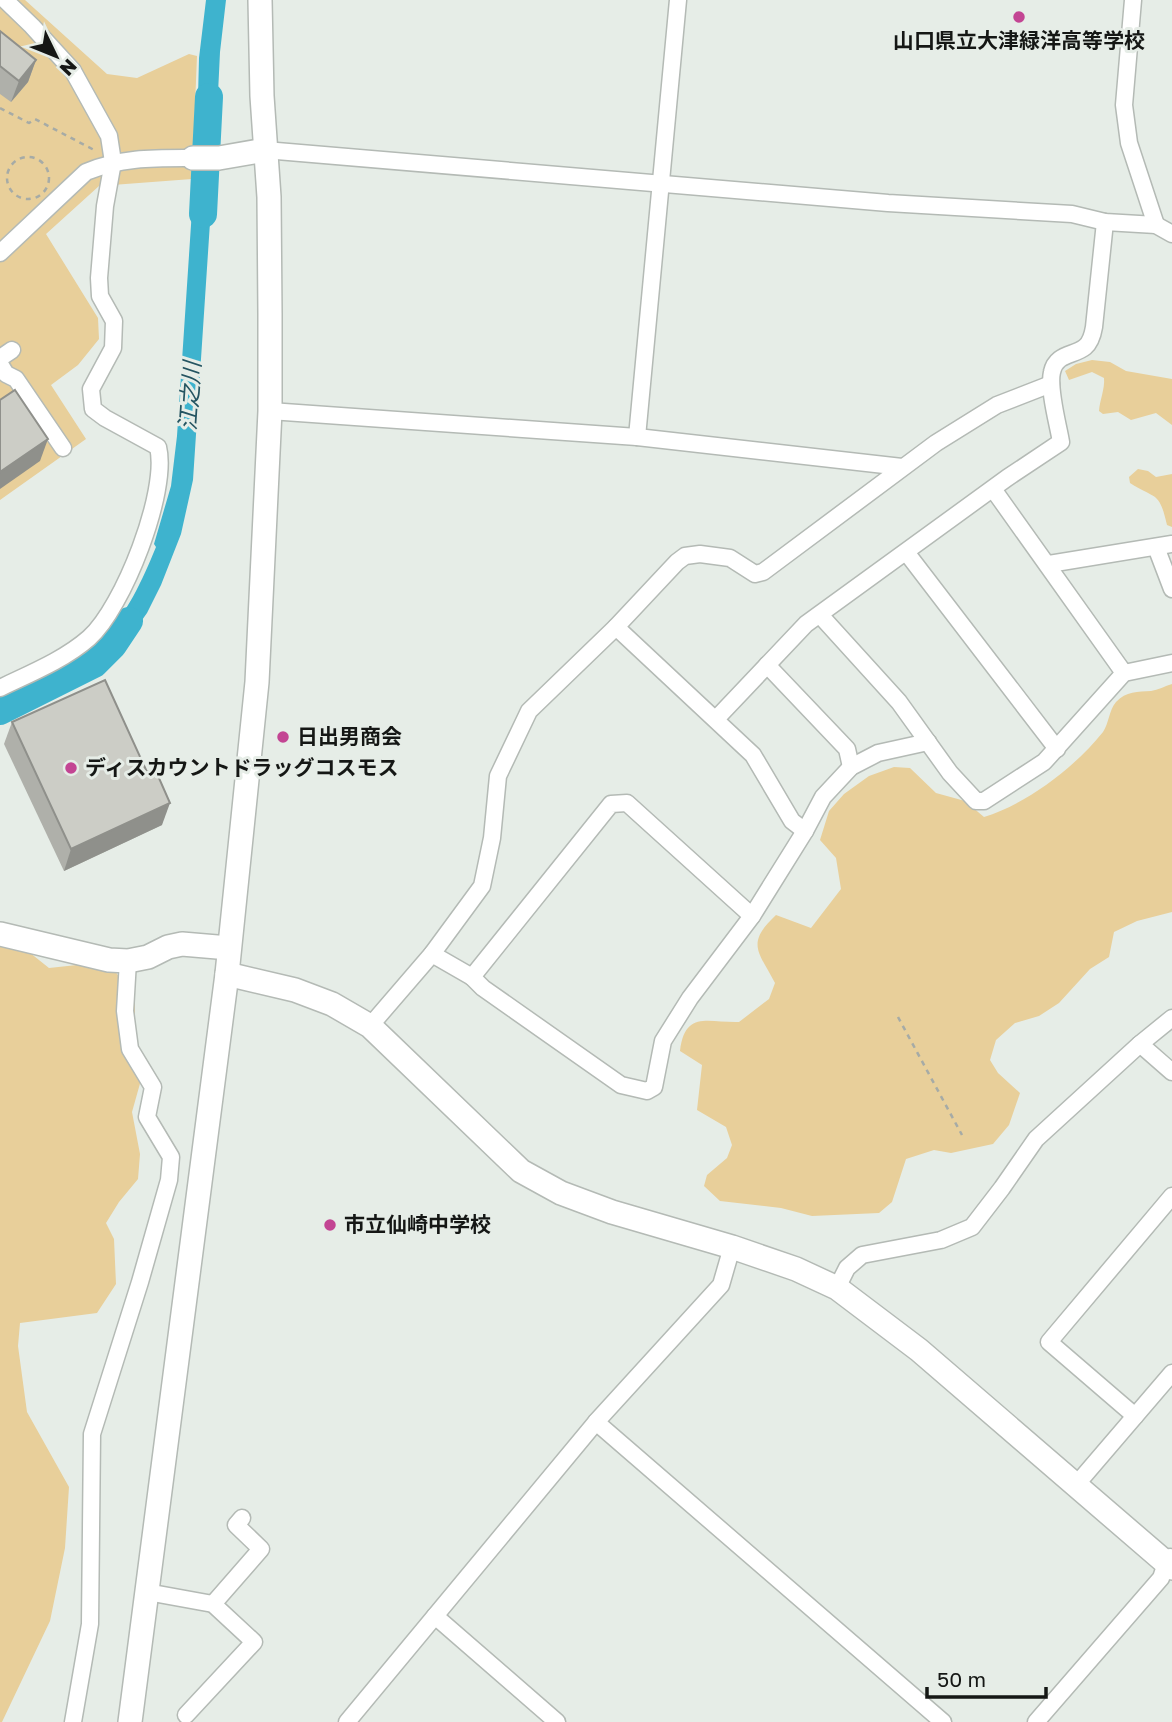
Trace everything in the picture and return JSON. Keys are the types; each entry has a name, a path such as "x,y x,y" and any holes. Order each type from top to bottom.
{"street":[{"path":"0,688 63,656 90,638 110,611 125,584 152,510 161,461 158,447 93,409 92,389 113,348 114,321 100,296 99,278 105,206 113,162 109,136 73,71 5,0"},
{"path":"130,1722 227,974 257,682 270,411 269,197 260,0"},
{"path":"637,437 678,0"},
{"path":"1133,0 1124,105 1129,144 1156,225"},
{"path":"0,253 86,172 134,158 219,158 265,150 888,203 1072,215 1105,222 1156,225 1172,234"},
{"path":"716,719 806,624 1060,442 1051,373 1057,361 1064,355 1086,346 1091,338 1105,222"},
{"path":"2,372 16,379 63,448"},
{"path":"370,1026 432,954 482,886 492,838 498,776 529,710 616,627 669,570 685,556 699,554 723,556 755,574 763,572 936,443 997,405 1051,384"},
{"path":"270,411 637,437 902,467"},
{"path":"993,489 1049,564 1124,673"},
{"path":"1049,564 1164,545 1172,589"},
{"path":"906,552 1057,749"},
{"path":"820,615 900,702 950,773 976,801 984,801 1044,762 1124,673 1172,663"},
{"path":"616,627 753,755 792,821 805,831"},
{"path":"767,666 848,749 851,767"},
{"path":"432,954 472,976 483,988 621,1085 647,1091 654,1087 663,1041 690,998 752,916 823,797 851,767 878,753 928,742"},
{"path":"472,976 611,804 627,803 752,916"},
{"path":"0,934 109,960 128,961 148,957 182,943 229,948"},
{"path":"73,1722 90,1624 92,1434 140,1282 169,1180 171,1157 148,1117 153,1087 130,1049 125,1011 128,961"},
{"path":"227,974 295,990 332,1004 370,1026 521,1171 561,1193 612,1212 796,1269 837,1288 919,1350 1076,1486 1170,1562 1161,1578 1036,1722"},
{"path":"837,1288 846,1268 862,1255 942,1240 972,1227 1036,1139 1172,1018"},
{"path":"1140,1044 1172,1072"},
{"path":"1135,1416 1049,1342 1172,1196"},
{"path":"347,1722 596,1422 721,1284 732,1247"},
{"path":"1076,1486 1172,1373"},
{"path":"596,1422 943,1722"},
{"path":"212,1604 261,1549 236,1525 242,1518"},
{"path":"147,1592 212,1604 254,1642 186,1715"},
{"path":"436,1616 557,1722"}],"path":[{"path":"0,108 29,122 35,119 98,152"},
{"path":"27,157 39,160 49,174 44,192 27,200 15,195 7,178 11,166 27,157"},
{"path":"898,1017 962,1135"}],"shaded area":[{"path":"0,0 25,0 107,74 137,78 189,54 197,56 192,179 99,186 46,234 98,318 99,339 78,365 51,385 86,439 0,500"},
{"path":"1092,360 1110,362 1126,371 1172,379 1172,425 1156,413 1131,420 1118,412 1103,414 1099,411 1104,378 1092,372 1069,380 1065,371 1076,364"},
{"path":"1138,469 1148,471 1156,477 1172,474 1172,527 1167,525 1159,501 1130,483 1129,477"},
{"path":"1172,684 1172,912 1137,921 1114,932 1109,957 1090,969 1059,1003 1039,1016 1015,1023 996,1040 990,1060 998,1073 1020,1093 1009,1125 993,1144 951,1153 934,1150 906,1159 892,1202 879,1213 812,1216 781,1208 720,1201 704,1186 707,1175 727,1158 732,1145 726,1127 697,1110 702,1065 680,1051 683,1038 693,1024 708,1021 739,1022 769,999 775,983 758,948 758,941 766,925 776,915 811,928 841,889 836,858 820,840 829,811 844,794 869,776 894,767 910,768 936,793 965,801 984,817 1033,794 1079,758 1103,732 1112,709 1120,698"},
{"path":"0,929 49,968 77,965 115,971 135,1000 135,1047 141,1080 132,1112 140,1154 138,1179 106,1223 114,1239 116,1284 97,1313 20,1323 18,1346 27,1412 69,1487 65,1548 50,1621 2,1722 0,1722"}],"water":[{"path":"206,0 226,0 220,52 216,135 197,137 199,58"},
{"path":"213,177 193,480 181,534 161,585 147,613 115,658 101,641 126,608 145,572 156,547 154,544 171,486 177,436 193,195 197,195 200,178"},
{"path":"93,649 107,664 96,675 0,724 0,700 76,663"}],"building":[{"path":"0,31 36,60 19,81 0,66"},
{"path":"15,390 48,439 0,472 0,400"},
{"name":"ディスカウントドラッグコスモス","path":"105,680 147,772 155,769 170,803 71,849 12,722"}],"waterway":[{"name":"江之川","path":"203,214 209,97"},
{"name":"江之川","path":"0,711 94,664 113,645 129,621"}],"place":[{"name":"山口県立大津緑洋高等学校","path":"1019,17"},
{"name":"日出男商会","path":"283,737"},
{"name":"ディスカウントドラッグコスモス","path":"71,768"},
{"name":"市立仙崎中学校","path":"330,1225"}]}
